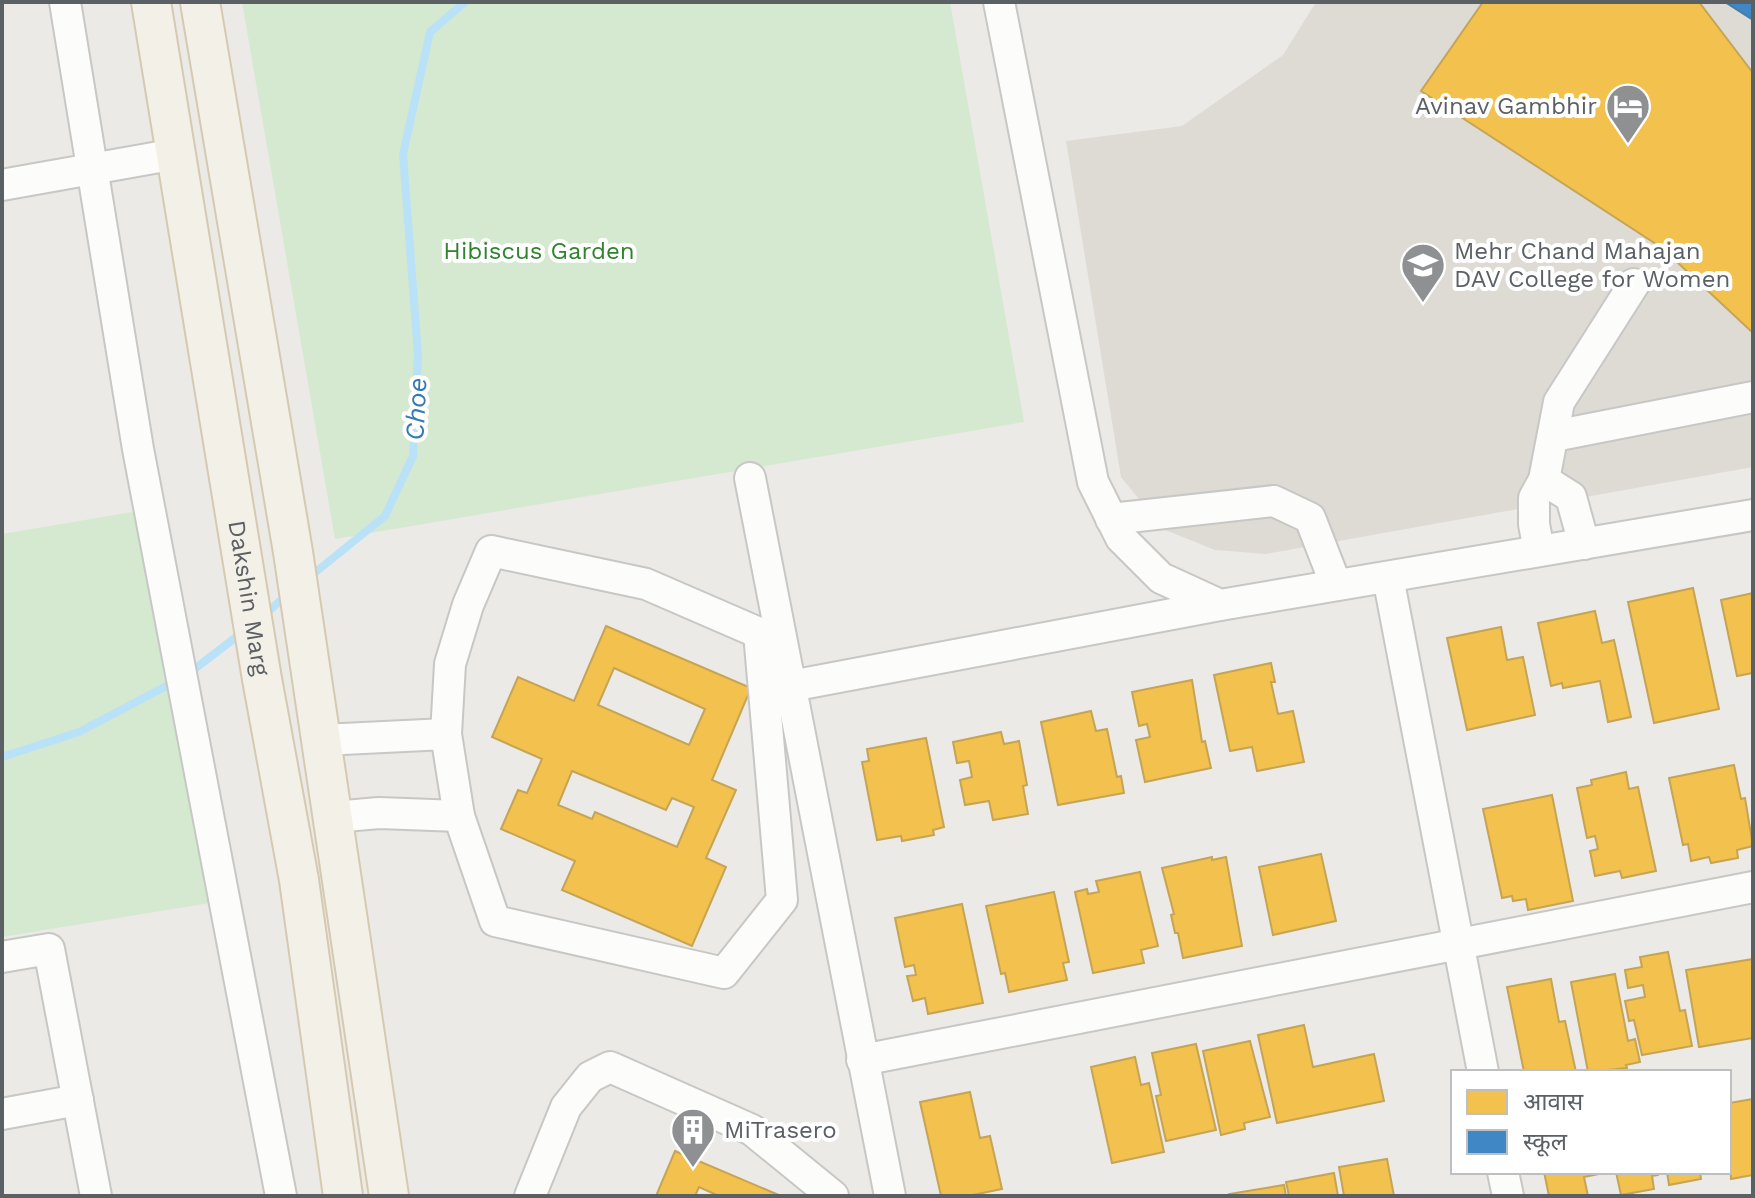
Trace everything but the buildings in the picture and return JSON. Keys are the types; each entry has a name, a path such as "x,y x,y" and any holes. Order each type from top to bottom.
{"main road":[{"name":"Dakshin Marg","path":"151,2 262,679 299,880 343,1196"},
{"name":"Dakshin Marg","path":"200,2 293,552 389,1196"}],"street":[{"path":"65,2 141,464 281,1196"},
{"path":"1002,14 1093,482 1121,538 1161,578 1220,605"},
{"path":"2,185 176,154"},
{"path":"1539,551 1534,524 1534,498 1544,480 1559,402 1634,284"},
{"path":"1554,436 1753,397"},
{"path":"750,478 890,1196"},
{"path":"1544,480 1571,497 1584,544"},
{"path":"1111,519 1274,501 1310,518 1336,585"},
{"path":"791,686 1220,605 1753,515"},
{"path":"491,551 646,584 759,633 782,900 724,973 495,921 459,816 446,734 450,664 468,605 491,551"},
{"path":"1388,577 1483,1070"},
{"path":"322,740 446,734"},
{"path":"333,817 379,813 459,816"},
{"path":"862,1060 1753,887"},
{"path":"2,957 49,949 96,1196"},
{"path":"530,1196 566,1107 590,1077 610,1067 752,1130 833,1196"},
{"path":"2,1114 78,1100"},
{"path":"1503,1174 1508,1196"}],"shaded area":[{"name":"Mehr Chand Mahajan DAV College for Women","path":"1316,2 1753,2 1753,467 1266,554 1215,550 1163,529 1121,477 1066,141 1182,126 1283,55"}],"green space":[{"name":"Hibiscus Garden","path":"242,2 950,2 1024,422 335,539"},
{"path":"150,509 216,902 2,937 2,534"}],"waterway":[{"name":"Choe","path":"307,579 385,516 413,456 418,356 403,154 430,32 465,2"},
{"name":"Choe","path":"264,615 287,595"},
{"name":"Choe","path":"188,674 244,631"},
{"name":"Choe","path":"2,757 79,732 176,681"}],"place":[{"name":"Avinav Gambhir","path":"1628,145"},
{"name":"Mehr Chand Mahajan DAV College for Women","path":"1423,304"},
{"name":"MiTrasero","path":"693,1169"}]}
